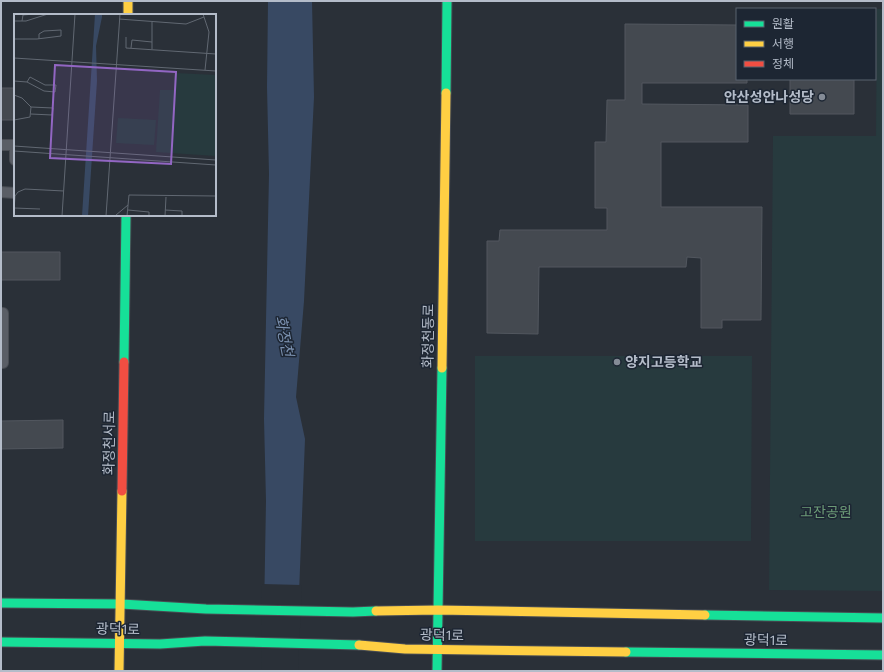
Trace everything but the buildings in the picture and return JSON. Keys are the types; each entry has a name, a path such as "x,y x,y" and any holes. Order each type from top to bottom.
{"street":[{"path":"128,1 128,14"},
{"name":"화정천동로","path":"437,671 447,1"},
{"name":"화정천서로","path":"119,671 126,216"},
{"name":"광덕1로","path":"1,603 121,604 206,609 353,612 438,610 883,618"},
{"name":"광덕1로","path":"1,642 160,644 205,641 352,644 437,649 883,655"}],"lane":[{"path":"1,144 14,145"},
{"path":"1,192 14,193"},
{"path":"1,313 3,313 3,363 1,363"}],"green space":[{"name":"고잔공원","path":"877,9 883,9 883,591 769,590 773,136 876,136"},
{"path":"475,356 752,356 751,541 475,541"}],"water":[{"name":"화정천","path":"268,1 312,1 314,97 304,301 296,397 305,439 296,671 263,671 266,501 264,419 269,174 267,87"}],"pier":[{"path":"262,584 302,585 298,671 261,671"}],"traffic: fast":[{"path":"446,93 447,1"},
{"path":"124,362 126,216"},
{"path":"437,671 442,368"},
{"path":"1,603 121,604 206,609 353,612 376,611"},
{"path":"705,615 883,618"},
{"path":"1,642 160,644 205,641 359,645"},
{"path":"626,652 883,655"}],"traffic: slow":[{"path":"128,1 128,14"},
{"path":"442,368 446,93"},
{"path":"119,671 122,491"},
{"path":"376,611 438,610 705,615"},
{"path":"359,645 405,649 626,652"}],"traffic: jam":[{"path":"122,491 124,362"}],"place":[{"name":"안산성안나성당","path":"822,97"},
{"name":"양지고등학교","path":"617,362"}]}
